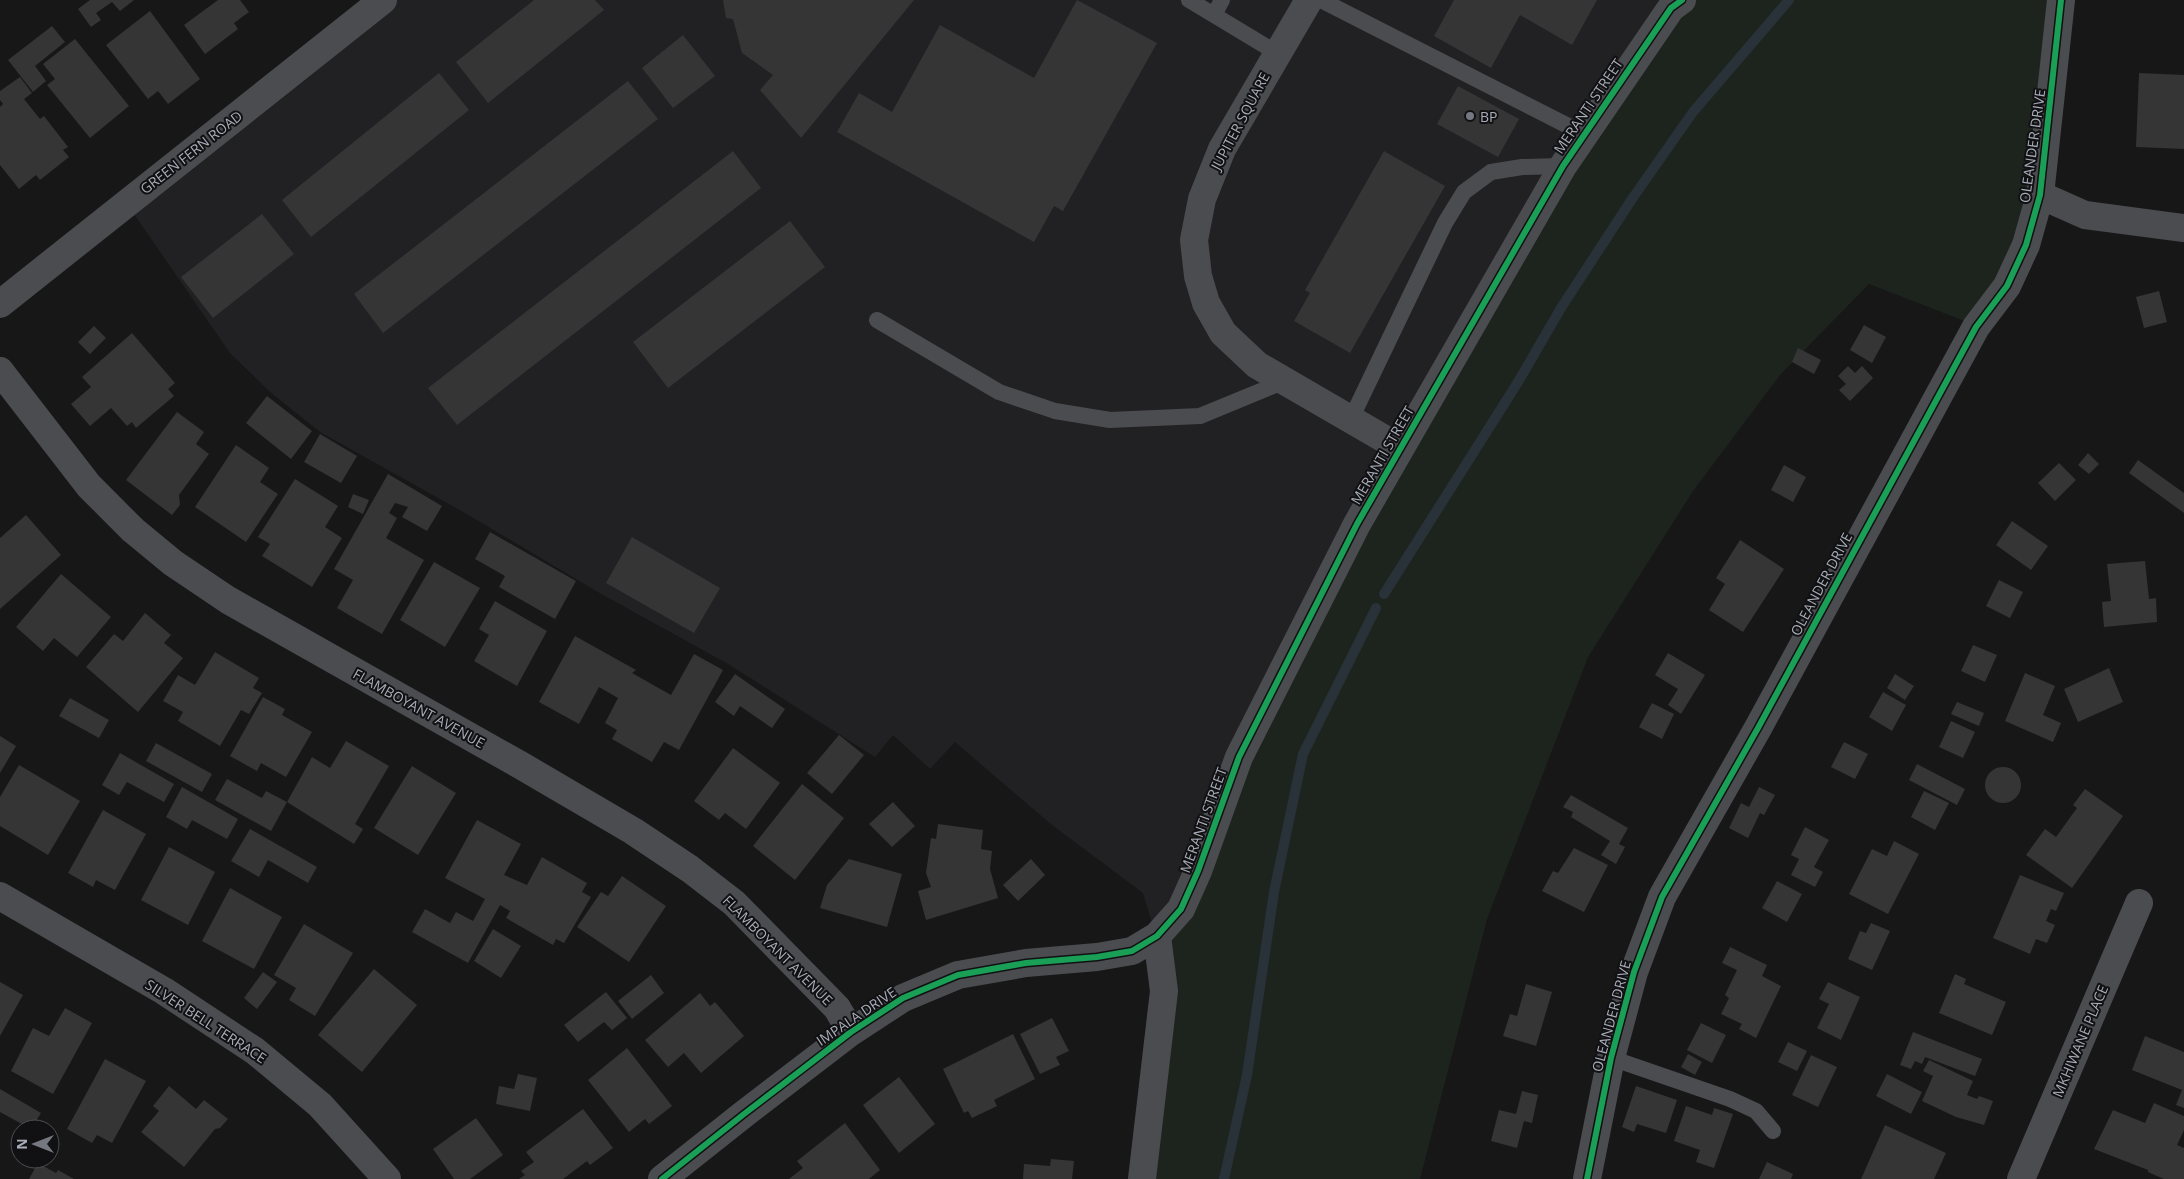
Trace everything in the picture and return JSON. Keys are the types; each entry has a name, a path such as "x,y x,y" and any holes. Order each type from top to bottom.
{"street":[{"name":"GREEN FERN ROAD","path":"0,304 383,0"},
{"name":"JUPITER SQUARE","path":"1309,0 1277,52 1222,150 1202,199 1194,240 1198,276 1206,303 1223,333 1257,365 1400,448"},
{"name":"OLEANDER DRIVE","path":"1587,1179 1611,1058 1634,972 1662,897 1758,728 1976,327 2007,286 2026,246 2040,194 2062,0"},
{"name":"MERANTI STREET","path":"1157,936 1181,909 1198,871 1239,757 1353,532 1563,166 1675,2"},
{"path":"2040,194 2085,215 2184,228"},
{"name":"FLAMBOYANT AVENUE","path":"0,371 89,486 133,530 173,562 228,600 522,766 632,831 690,869 734,903 837,1008 851,1032"},
{"name":"SILVER BELL TERRACE","path":"0,896 164,991 256,1051 320,1105 387,1179"},
{"name":"MKHIWANE PLACE","path":"2021,1179 2139,903"},
{"path":"1142,1179 1164,991 1157,936"},
{"name":"IMPALA DRIVE","path":"668,1177 744,1114 851,1032 904,998 958,974 1026,963 1097,957 1132,951 1157,936"}],"lane":[{"path":"1189,0 1277,52"},
{"path":"1214,15 1222,0"},
{"path":"1321,0 1584,134"},
{"path":"1351,419 1445,223 1464,192 1491,172 1522,167 1563,166"},
{"path":"877,320 999,392 1054,411 1110,420 1200,416 1285,382"},
{"path":"1611,1058 1730,1099 1756,1111 1773,1131"}],"shaded area":[{"path":"384,0 1671,0 1156,936 1143,893 1052,825 955,742 930,769 893,735 875,757 728,664 596,591 465,513 320,432 270,392 230,353 127,204"},
{"path":"1671,0 2060,0 2039,195 1975,325 1869,284 1780,375 1693,491 1588,657 1487,919 1420,1179 1141,1179 1161,966 1238,757"}],"building":[{"path":"90,0 134,0 120,11 112,2 96,13 101,20 91,27 78,9"},
{"path":"218,0 240,0 249,12 234,23 238,29 205,54 184,25"},
{"path":"534,0 595,0 604,10 488,103 456,62"},
{"path":"723,0 914,0 801,138 760,90 773,75 742,53 733,19 726,18"},
{"path":"1077,0 1157,43 1063,211 1054,206 1034,242 837,132 859,93 892,112 940,25 1034,78"},
{"path":"1454,0 1597,0 1572,45 1520,15 1491,68 1434,36"},
{"path":"150,11 200,79 168,104 158,91 148,99 106,45"},
{"path":"52,26 65,42 35,66 46,81 33,92 8,60"},
{"path":"683,35 715,76 673,108 642,68"},
{"path":"75,39 129,106 90,138 47,85 55,79 43,64"},
{"path":"439,73 469,110 311,237 282,200"},
{"path":"2139,73 2184,75 2184,149 2136,147"},
{"path":"20,77 32,93 24,99 40,119 44,116 68,147 63,150 69,157 40,180 36,175 19,189 0,165 0,107 3,104 0,100 0,91"},
{"path":"628,81 658,119 383,333 354,294"},
{"path":"1458,86 1519,119 1498,157 1437,124"},
{"path":"733,151 761,188 457,425 428,388"},
{"path":"1384,151 1445,186 1350,353 1294,321 1310,293 1305,290"},
{"path":"262,214 294,254 213,318 181,277"},
{"path":"790,221 825,267 668,388 633,342"},
{"path":"2159,291 2167,322 2144,328 2136,297"},
{"path":"1864,325 1886,337 1872,363 1850,350"},
{"path":"94,326 106,338 90,354 78,342"},
{"path":"132,333 175,383 168,389 174,396 136,428 132,422 127,426 111,408 90,426 71,404 91,387 82,377"},
{"path":"1798,348 1821,360 1814,374 1792,362"},
{"path":"1848,366 1855,373 1862,366 1873,378 1850,401 1839,390 1846,384 1838,376"},
{"path":"267,396 312,431 291,459 246,423"},
{"path":"177,412 204,432 196,444 209,454 179,495 180,505 172,515 126,480"},
{"path":"320,434 357,456 341,483 304,462"},
{"path":"236,445 269,468 260,482 278,494 246,542 195,507"},
{"path":"2088,453 2099,464 2089,474 2078,465"},
{"path":"2138,460 2184,493 2184,513 2129,473"},
{"path":"2059,463 2076,480 2055,501 2038,483"},
{"path":"1784,465 1806,477 1793,502 1771,490"},
{"path":"388,474 442,506 427,531 402,517 408,507 395,503 389,513 397,518 386,538 424,560 382,634 337,608 353,580 334,569"},
{"path":"295,479 338,506 325,527 342,538 312,587 262,556 270,544 258,537"},
{"path":"353,494 369,500 363,514 348,507"},
{"path":"26,515 61,555 0,609 0,538"},
{"path":"2012,521 2048,546 2031,570 1996,545"},
{"path":"490,532 576,581 555,619 499,587 505,576 475,559"},
{"path":"632,537 720,588 694,633 606,583"},
{"path":"1740,540 1784,569 1743,632 1709,610 1725,584 1716,578"},
{"path":"2145,561 2149,599 2156,598 2157,622 2104,627 2102,602 2111,601 2107,564"},
{"path":"434,562 480,588 445,647 400,620"},
{"path":"61,574 111,617 77,657 54,638 43,651 16,627"},
{"path":"1999,580 2023,592 2010,618 1986,606"},
{"path":"495,601 547,631 517,686 474,661 489,635 479,629"},
{"path":"145,613 171,635 164,643 183,658 138,712 86,667 114,634 123,641"},
{"path":"575,636 636,670 632,673 671,695 694,654 723,670 679,750 664,742 652,762 612,739 617,730 605,723 618,698 599,687 579,724 539,702"},
{"path":"1973,645 1997,655 1985,682 1961,671"},
{"path":"215,652 259,678 253,688 262,693 249,714 241,710 220,746 178,721 183,712 163,701 178,675 195,685"},
{"path":"1668,653 1705,675 1681,714 1668,705 1678,689 1655,675"},
{"path":"2109,668 2123,702 2078,722 2064,689"},
{"path":"2025,673 2055,686 2043,715 2061,723 2053,742 2005,721"},
{"path":"735,674 785,709 772,728 740,706 734,716 715,702"},
{"path":"1895,674 1914,686 1905,700 1887,688"},
{"path":"1883,692 1906,705 1892,731 1869,717"},
{"path":"263,697 285,709 282,715 312,732 286,777 261,763 257,771 230,756"},
{"path":"70,698 109,720 99,738 59,716"},
{"path":"1957,702 1984,713 1979,726 1951,714"},
{"path":"1652,703 1674,714 1662,739 1639,727"},
{"path":"1951,721 1975,732 1963,758 1939,747"},
{"path":"839,735 864,755 832,794 807,773"},
{"path":"0,736 16,746 0,773"},
{"path":"346,741 389,766 355,824 363,829 354,844 287,802 312,757 330,768"},
{"path":"1844,742 1868,754 1855,779 1831,767"},
{"path":"156,743 212,774 202,792 146,761"},
{"path":"733,748 780,783 746,829 725,813 719,820 694,801"},
{"path":"120,753 174,784 164,802 127,782 119,795 102,785"},
{"path":"1917,764 1965,789 1957,805 1909,780"},
{"path":"19,765 80,801 48,855 0,826 0,797"},
{"path":"412,766 456,793 418,855 374,828"},
{"path":"2003,767 2016,772 2021,785 2016,798 2003,803 1990,798 1985,785 1990,772"},
{"path":"227,779 262,798 266,791 287,802 271,831 215,800"},
{"path":"802,784 844,818 795,880 753,846"},
{"path":"182,787 238,819 227,839 192,820 187,829 166,817"},
{"path":"1759,787 1775,795 1764,815 1760,813 1748,838 1729,828 1741,803 1749,807"},
{"path":"2085,789 2123,816 2072,888 2026,855 2045,829 2056,837 2077,808 2073,805"},
{"path":"1924,791 1949,803 1935,830 1911,817"},
{"path":"1571,795 1628,828 1619,844 1625,847 1616,864 1601,855 1610,841 1571,817 1573,812 1563,807"},
{"path":"893,802 915,826 892,847 869,824"},
{"path":"103,810 146,834 115,890 96,880 93,887 68,873"},
{"path":"477,820 521,844 504,875 527,885 542,857 587,883 582,892 591,897 564,943 556,939 553,945 506,918 510,911 500,905 468,963 412,932 425,909 450,923 456,912 473,921 485,899 445,878"},
{"path":"938,824 983,830 981,849 992,851 990,869 998,898 926,920 918,891 931,887 926,873 931,838 936,839"},
{"path":"1805,827 1829,840 1814,867 1823,872 1815,887 1791,875 1799,859 1791,855"},
{"path":"250,829 317,867 308,883 268,860 259,877 231,861"},
{"path":"1894,841 1919,854 1888,914 1849,894 1872,849 1887,856"},
{"path":"169,847 215,872 188,925 141,900"},
{"path":"1574,848 1608,865 1584,912 1542,891 1553,871 1558,873"},
{"path":"849,859 902,874 887,927 820,908 827,885"},
{"path":"1031,859 1045,875 1018,901 1003,885"},
{"path":"2020,875 2064,893 2056,911 2051,909 2046,921 2055,925 2047,943 2036,939 2030,954 1993,938"},
{"path":"622,876 666,906 629,962 577,927 601,892 608,896"},
{"path":"1777,881 1802,894 1787,922 1762,908"},
{"path":"230,888 282,917 254,969 202,941"},
{"path":"1871,923 1890,931 1872,970 1848,959 1860,931 1866,933"},
{"path":"304,924 353,953 315,1016 289,1000 296,988 274,975"},
{"path":"493,929 521,946 501,978 474,961"},
{"path":"1730,947 1767,965 1762,976 1781,986 1756,1038 1739,1029 1742,1024 1721,1014 1729,998 1725,995 1737,970 1722,963"},
{"path":"374,969 417,1005 362,1072 318,1035"},
{"path":"263,972 277,982 257,1009 244,998"},
{"path":"1955,974 1966,979 1964,984 2006,1002 1992,1035 1939,1013"},
{"path":"651,975 664,993 632,1019 618,1001"},
{"path":"0,982 23,995 0,1036"},
{"path":"1828,982 1860,997 1841,1040 1817,1028 1829,1004 1819,999"},
{"path":"1526,984 1552,992 1536,1046 1503,1036 1510,1014 1517,1016"},
{"path":"606,992 627,1018 612,1030 604,1022 578,1042 564,1025"},
{"path":"700,993 710,1006 715,1002 744,1036 701,1073 684,1053 668,1067 645,1040"},
{"path":"65,1008 92,1023 53,1094 11,1071 33,1028 49,1036"},
{"path":"1052,1018 1069,1051 1056,1057 1060,1065 1040,1074 1020,1034"},
{"path":"1701,1023 1726,1035 1712,1063 1687,1050"},
{"path":"1913,1032 1982,1059 1975,1076 1925,1057 1922,1064 1915,1061 1911,1069 1900,1065"},
{"path":"1013,1034 1035,1079 994,1100 997,1106 972,1118 968,1111 964,1113 943,1069"},
{"path":"2145,1036 2184,1052 2184,1108 2176,1105 2182,1090 2132,1070"},
{"path":"1788,1042 1807,1051 1797,1071 1778,1062"},
{"path":"627,1048 672,1106 649,1124 645,1119 629,1132 588,1080"},
{"path":"1688,1054 1702,1062 1695,1075 1681,1067"},
{"path":"1811,1055 1837,1067 1818,1107 1792,1095"},
{"path":"105,1059 146,1081 112,1143 97,1135 92,1143 67,1129"},
{"path":"1929,1060 1973,1081 1967,1095 1977,1099 1979,1096 1993,1101 1984,1125 1956,1117 1922,1101 1933,1076 1923,1071"},
{"path":"518,1074 537,1078 530,1111 496,1104 499,1086 514,1089"},
{"path":"1887,1074 1922,1092 1911,1114 1876,1096"},
{"path":"899,1077 935,1124 899,1153 863,1105"},
{"path":"169,1086 196,1109 204,1100 228,1119 220,1128 215,1129 184,1167 141,1132 159,1111 153,1106"},
{"path":"1636,1086 1677,1100 1666,1133 1637,1124 1634,1132 1622,1127"},
{"path":"0,1089 41,1113 37,1119 13,1119 0,1112"},
{"path":"1522,1091 1538,1095 1532,1123 1524,1121 1517,1148 1491,1141 1499,1110 1516,1114"},
{"path":"2154,1103 2184,1116 2184,1130 2177,1145 2184,1148 2184,1179 2164,1179 2148,1172 2148,1170 2094,1149 2113,1110 2145,1123"},
{"path":"1686,1106 1712,1115 1714,1108 1733,1114 1714,1168 1696,1162 1700,1150 1674,1141"},
{"path":"583,1109 613,1148 590,1165 587,1161 563,1179 519,1179 525,1175 521,1171 534,1162 526,1152"},
{"path":"476,1118 503,1155 470,1179 454,1179 433,1149"},
{"path":"845,1123 880,1170 869,1179 789,1179 803,1168 797,1161"},
{"path":"1885,1125 1946,1153 1934,1179 1861,1179"},
{"path":"1051,1159 1074,1161 1072,1179 1023,1179 1024,1164 1050,1166"},
{"path":"1767,1162 1793,1174 1791,1179 1759,1179"},
{"path":"35,1169 49,1169 56,1173 58,1170 74,1179 29,1179"}],"waterway":[{"path":"1384,594 1518,382 1561,308 1632,199 1693,112 1789,0"},
{"path":"1224,1179 1247,1075 1274,892 1303,754 1376,608"}],"cycle path":[{"path":"662,1179 851,1032 903,998 958,975 1026,963 1097,957 1132,951 1157,936 1181,909 1198,871 1239,757 1357,524 1563,166 1671,8 1682,0"},
{"path":"1587,1179 1611,1058 1634,972 1662,897 1758,728 1976,327 2007,286 2026,245 2040,195 2061,0"}],"place":[{"name":"BP","path":"1470,116"}]}
